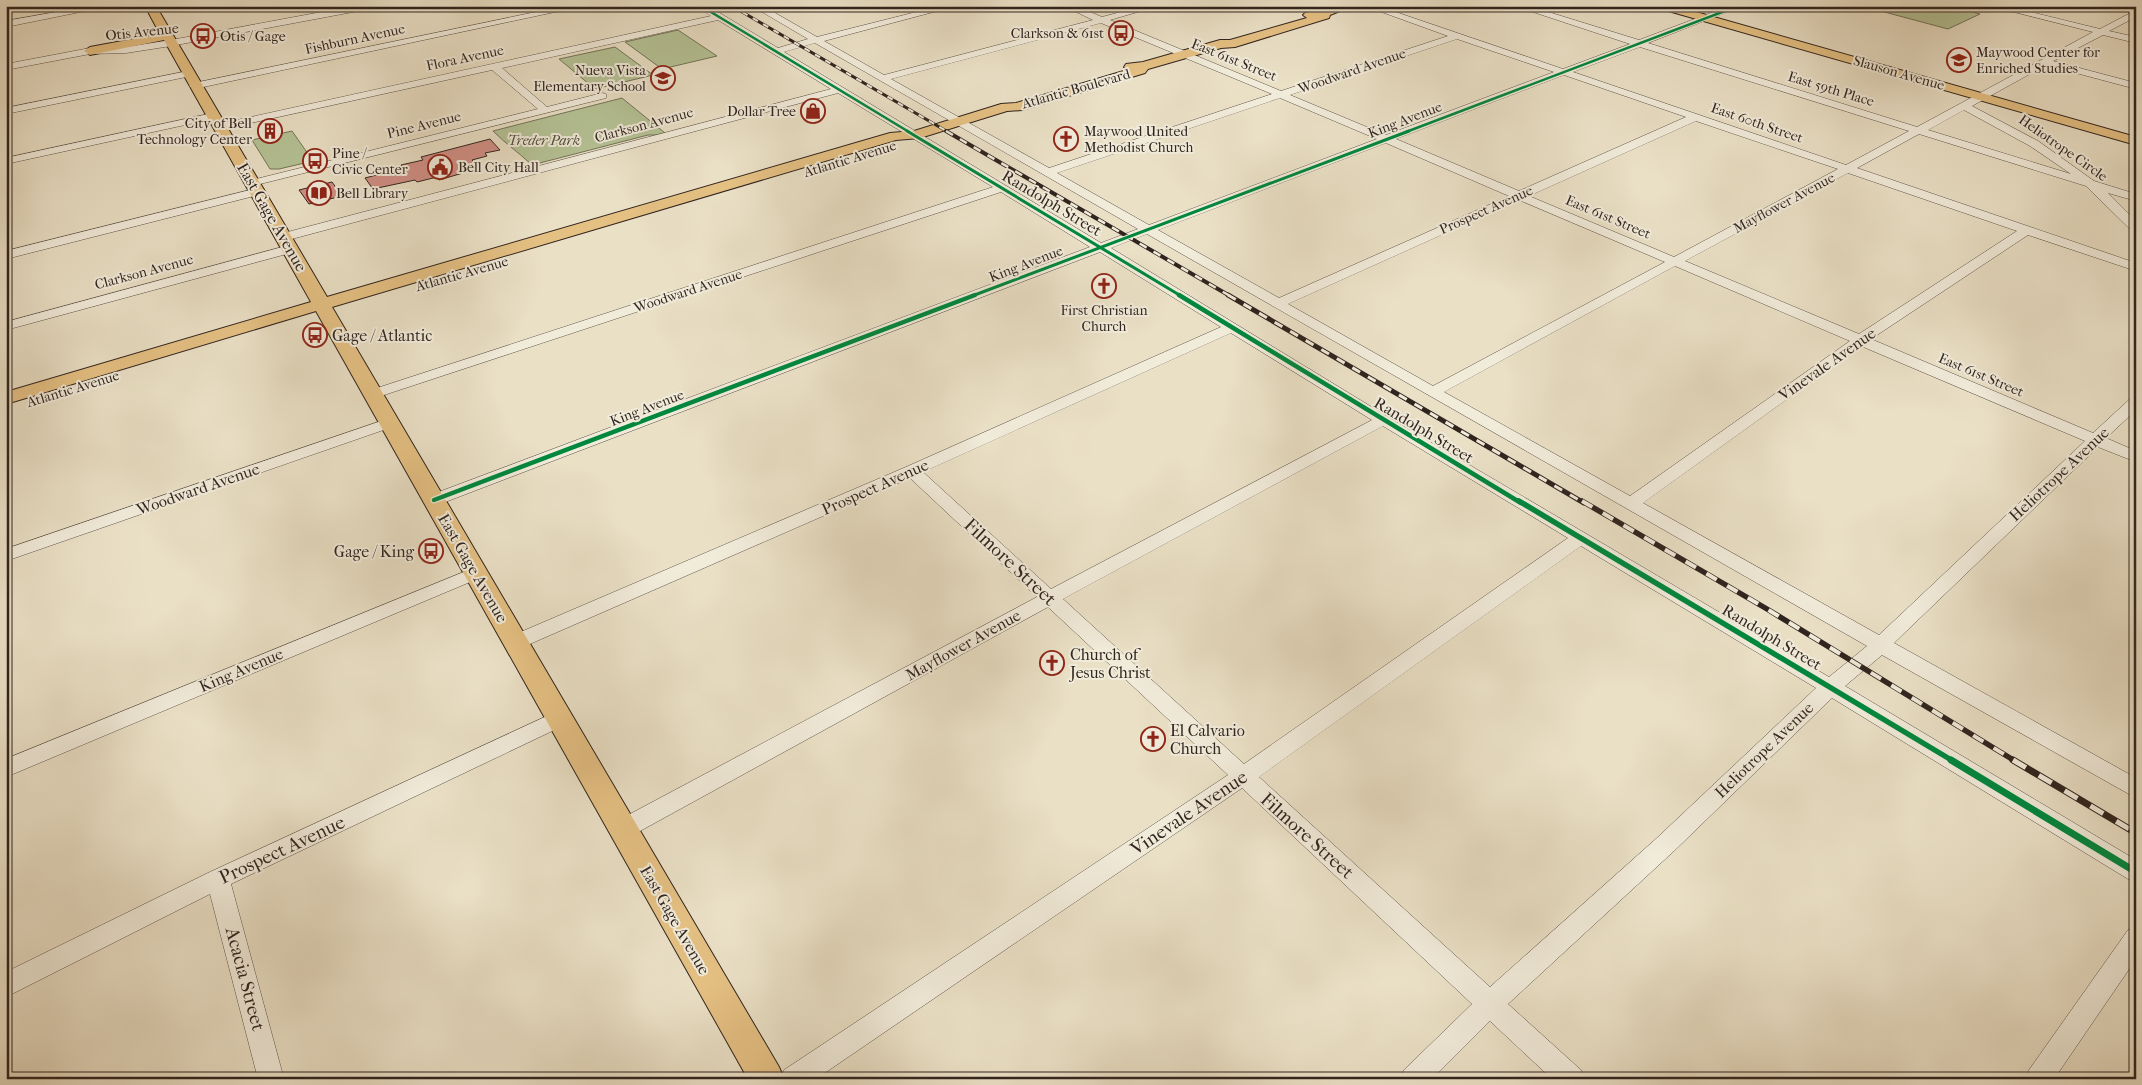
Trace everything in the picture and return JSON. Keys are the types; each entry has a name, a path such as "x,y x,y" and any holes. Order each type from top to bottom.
{"main road":[{"name":"East Gage Avenue","path":"150,6 767,1079"},
{"name":"Atlantic Boulevard","path":"957,122 1006,107 1018,107 1071,92 1141,70 1144,66 1220,44 1232,44 1325,16 1324,13 1347,6"},
{"name":"Slauson Avenue","path":"1662,6 1709,17 2136,135"},
{"name":"Slauson Avenue","path":"1681,6 1709,17"},
{"path":"90,51 169,40"},
{"name":"Slauson Avenue","path":"1984,94 2136,140"},
{"name":"Atlantic Avenue","path":"6,398 831,165 906,142 915,134 957,122"},
{"name":"Atlantic Avenue","path":"6,410 324,308"}],"street":[{"path":"6,24 106,6"},
{"name":"Otis Avenue","path":"169,40 369,6"},
{"name":"Fishburn Avenue","path":"6,111 191,80 580,6"},
{"name":"Randolph Street","path":"700,6 915,134 1383,420 2136,872"},
{"name":"Randolph Street","path":"756,6 1277,304 2136,789"},
{"path":"776,52 814,40 952,6"},
{"name":"East 61st Street","path":"1068,6 1387,139 2136,457"},
{"path":"884,78 1154,6"},
{"name":"East 60th Street","path":"1369,6 2136,267"},
{"name":"East 59th Place","path":"1519,6 2136,198"},
{"name":"King Avenue","path":"434,500 1738,6"},
{"path":"1994,6 2136,40"},
{"name":"Mayflower Avenue","path":"1433,392 2136,13"},
{"name":"Flora Avenue","path":"6,161 216,122 494,66 718,17"},
{"name":"Woodward Avenue","path":"1048,172 1456,36"},
{"name":"Otis Avenue","path":"6,67 90,51"},
{"path":"2044,62 2136,86"},
{"path":"494,66 546,110"},
{"name":"Clarkson Avenue","path":"6,326 287,243 839,90"},
{"name":"Pine Avenue","path":"6,255 255,187 602,96"},
{"name":"Heliotrope Circle","path":"1963,105 2034,143 2093,184 2136,228"},
{"name":"Prospect Avenue","path":"1277,304 1695,117"},
{"name":"Woodward Avenue","path":"374,394 1002,188"},
{"name":"Vinevale Avenue","path":"1632,503 1860,340 2027,230"},
{"name":"Prospect Avenue","path":"516,642 912,471 1232,327"},
{"name":"Heliotrope Avenue","path":"1413,1079 1491,1003 1666,844 1830,687 1859,665 2136,401"},
{"name":"Mayflower Avenue","path":"623,830 1049,598 1383,420"},
{"name":"Woodward Avenue","path":"6,555 390,423"},
{"name":"Filmore Street","path":"912,471 1572,1079"},
{"name":"Vinevale Avenue","path":"793,1079 1242,777 1580,538"},
{"name":"King Avenue","path":"6,768 476,573"},
{"name":"Prospect Avenue","path":"6,985 218,879 560,718"},
{"name":"Acacia Street","path":"218,879 271,1079"},
{"path":"2038,1079 2136,938"}],"green space":[{"path":"1862,6 1951,6 1980,14 1948,29"},
{"path":"678,30 717,56 662,69 625,42"},
{"path":"615,47 653,75 595,89 559,59"},
{"name":"Treder Park","path":"622,98 665,133 648,135 532,165 493,131"},
{"path":"292,131 313,161 279,169 270,169 252,140"}],"building":[{"name":"Bell City Hall","path":"490,139 500,150 485,153 487,156 472,160 480,168 439,180 437,177 417,182 415,180 373,189 365,178 403,168 401,165 423,160 421,157"},
{"name":"Bell Library","path":"332,182 342,196 309,204 299,190"}],"railway":[{"path":"732,6 948,132"},
{"path":"946,131 1230,296"},
{"path":"1228,295 1584,503"},
{"path":"1582,501 1767,609 2015,761"},
{"path":"2013,760 2136,833"}],"cycle path":[{"path":"701,6 1383,420 2136,872"},
{"path":"434,500 1738,6"}],"place":[{"name":"Clarkson & 61st","path":"1121,33"},
{"name":"Otis / Gage","path":"203,36"},
{"name":"Maywood Center for Enriched Studies","path":"1959,60"},
{"name":"Nueva Vista Elementary School","path":"663,78"},
{"name":"Dollar Tree","path":"813,111"},
{"name":"City of Bell Technology Center","path":"270,131"},
{"name":"Maywood United Methodist Church","path":"1066,139"},
{"name":"Pine / Civic Center","path":"315,161"},
{"name":"Bell City Hall","path":"440,167"},
{"name":"Bell Library","path":"319,193"},
{"name":"First Christian Church","path":"1104,286"},
{"name":"Gage / Atlantic","path":"315,335"},
{"name":"Gage / King","path":"431,551"},
{"name":"Church of Jesus Christ","path":"1052,663"},
{"name":"El Calvario Church","path":"1153,739"}]}
